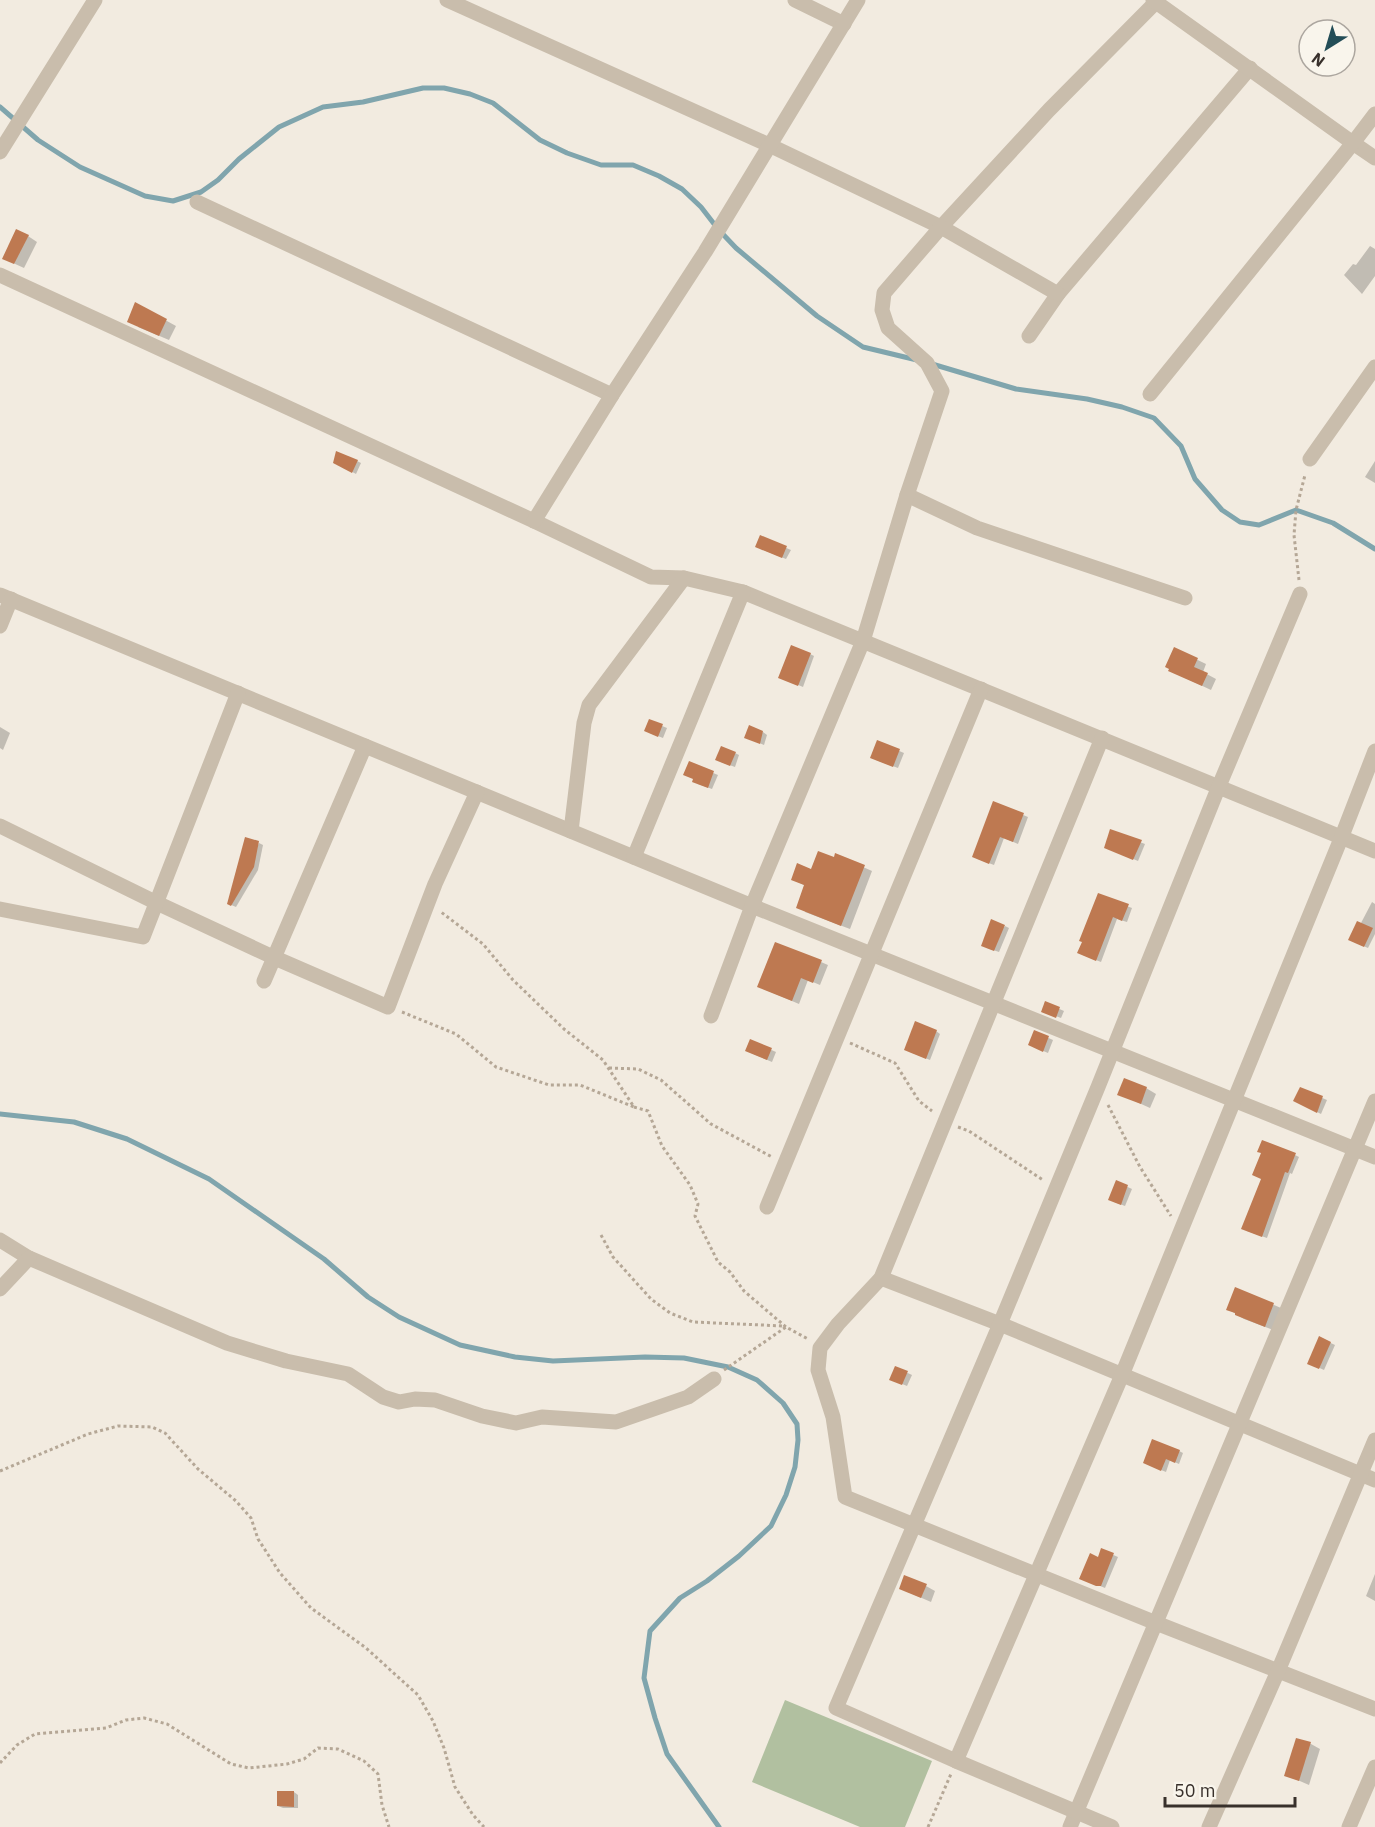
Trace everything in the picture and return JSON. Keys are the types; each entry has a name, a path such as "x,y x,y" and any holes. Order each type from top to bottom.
{"street":[{"path":"0,152 95,0"},
{"path":"447,0 769,145 941,227 1058,294"},
{"path":"795,0 844,24"},
{"path":"534,521 705,252 858,0"},
{"path":"711,1016 752,906 863,641 907,495 942,391 927,363 888,328 882,310 884,293 941,227 1049,110 1156,1 1375,158"},
{"path":"1029,336 1058,294 1250,68"},
{"path":"1149,394 1375,114"},
{"path":"197,202 612,395"},
{"path":"0,275 651,577 684,578 743,592 1375,851"},
{"path":"1310,459 1375,367"},
{"path":"907,495 977,528 1185,598"},
{"path":"571,831 584,723 589,705 684,578"},
{"path":"634,857 743,592"},
{"path":"1112,1827 1073,1820 956,1761 836,1708 1000,1324 1219,786 1300,594"},
{"path":"0,626 4,600 238,693 752,906 1375,1157"},
{"path":"766,1207 981,689"},
{"path":"0,909 143,938 238,693"},
{"path":"1102,738 881,1278 838,1323 820,1348 818,1370 833,1417 845,1497 1375,1709"},
{"path":"264,981 365,746"},
{"path":"956,1761 1181,1233 1375,751"},
{"path":"0,826 156,903 275,958 388,1006 435,884 477,792"},
{"path":"1073,1820 1375,1101"},
{"path":"0,1240 29,1258 227,1343 286,1361 348,1374 383,1397 399,1402 415,1399 435,1400 482,1416 516,1423 542,1417 616,1422 688,1397 714,1379"},
{"path":"0,1289 29,1258"},
{"path":"881,1278 1000,1324 1368,1477"},
{"path":"1209,1827 1368,1477 1375,1440"},
{"path":"1349,1827 1375,1767"}],"path":[{"path":"1300,594 1294,535 1296,510 1310,459"},
{"path":"435,884 441,912 483,944 513,980 564,1029 603,1060 634,1107"},
{"path":"388,1006 456,1034 496,1067 549,1085 580,1085 648,1111 662,1146 690,1185 698,1204 695,1216 718,1262 730,1272 744,1291 786,1327 802,1334 820,1348"},
{"path":"837,1037 895,1063 920,1101 945,1122 969,1131 1056,1189"},
{"path":"609,1068 638,1069 661,1080 711,1124 784,1164"},
{"path":"1098,1087 1140,1167 1181,1233"},
{"path":"601,1235 613,1257 651,1299 670,1313 693,1322 786,1327"},
{"path":"739,1360 786,1327"},
{"path":"0,1471 88,1434 118,1426 152,1427 165,1433 198,1469 236,1501 251,1518 258,1539 280,1573 311,1608 366,1648 418,1695 433,1721 444,1748 455,1787 473,1815 484,1827"},
{"path":"0,1763 17,1745 35,1734 106,1728 126,1720 144,1718 167,1724 231,1764 249,1768 287,1764 304,1759 318,1749 338,1749 364,1761 378,1774 382,1805 389,1827"},
{"path":"928,1827 956,1761"}],"green space":[{"path":"785,1700 932,1761 905,1827 860,1827 752,1782"}],"building":[{"path":"16,229 29,235 14,264 2,259"},
{"path":"135,302 167,319 159,336 127,322"},
{"path":"336,451 358,460 352,473 333,463"},
{"path":"760,535 787,546 782,558 755,547"},
{"path":"791,645 811,653 798,686 778,678"},
{"path":"1174,647 1198,658 1194,667 1208,673 1202,686 1168,671 1169,669 1165,667"},
{"path":"649,719 663,724 658,737 644,731"},
{"path":"749,725 763,731 760,744 744,738"},
{"path":"877,740 900,749 893,767 870,758"},
{"path":"721,746 736,752 730,766 715,760"},
{"path":"689,761 714,771 708,788 692,782 693,779 683,775"},
{"path":"993,801 1024,813 1013,842 1000,837 989,864 972,857"},
{"path":"1110,829 1142,840 1133,860 1104,848"},
{"path":"245,837 259,841 254,867 231,906 227,904"},
{"path":"818,851 834,857 835,853 865,865 841,926 796,908 804,885 791,880 797,863 811,869"},
{"path":"1098,893 1129,904 1122,921 1113,917 1096,961 1077,953 1082,942 1079,941"},
{"path":"991,919 1005,925 994,951 981,946"},
{"path":"1357,921 1373,928 1364,947 1348,940"},
{"path":"775,942 822,960 813,983 801,978 792,1001 757,987"},
{"path":"1045,1001 1060,1007 1056,1018 1041,1012"},
{"path":"915,1021 937,1030 926,1059 904,1050"},
{"path":"1034,1030 1049,1036 1043,1052 1028,1045"},
{"path":"750,1039 772,1048 767,1060 745,1051"},
{"path":"1124,1078 1147,1087 1141,1104 1117,1095"},
{"path":"1300,1087 1323,1096 1317,1113 1293,1101"},
{"path":"1262,1140 1296,1153 1288,1173 1285,1172 1262,1237 1241,1229 1261,1179 1252,1175 1261,1153 1257,1152"},
{"path":"1116,1180 1128,1185 1121,1205 1108,1200"},
{"path":"1235,1287 1274,1303 1265,1327 1226,1310"},
{"path":"1319,1336 1331,1342 1319,1369 1307,1364"},
{"path":"895,1366 908,1371 902,1385 889,1380"},
{"path":"1152,1439 1180,1450 1175,1463 1166,1459 1161,1471 1143,1463"},
{"path":"1101,1548 1114,1553 1101,1586 1096,1586 1079,1579 1090,1553 1098,1557"},
{"path":"904,1575 927,1584 921,1598 899,1589"},
{"path":"1296,1738 1311,1742 1299,1781 1284,1776"},
{"path":"277,1791 294,1791 294,1807 277,1806"}],"waterway":[{"path":"0,107 38,140 80,167 145,196 173,201 201,192 279,127 323,107 363,102 423,88 444,88 470,94 493,103 540,140 567,153 601,165 633,165 682,189 701,207 736,248 817,316 863,347 917,360"},
{"path":"932,364 1016,389 1087,399 1122,407 1154,418 1181,446 1195,479 1222,510 1240,522 1259,525 1296,510 1333,523 1375,549"},
{"path":"0,1114 74,1122 127,1139 209,1179 324,1259 368,1297 399,1317 460,1345 515,1357 553,1361 645,1357 684,1358 728,1367 757,1380 783,1403 797,1424 798,1440 795,1467 786,1495 771,1526 739,1556 707,1581 680,1598 650,1631 644,1678 667,1754 719,1827"}]}
